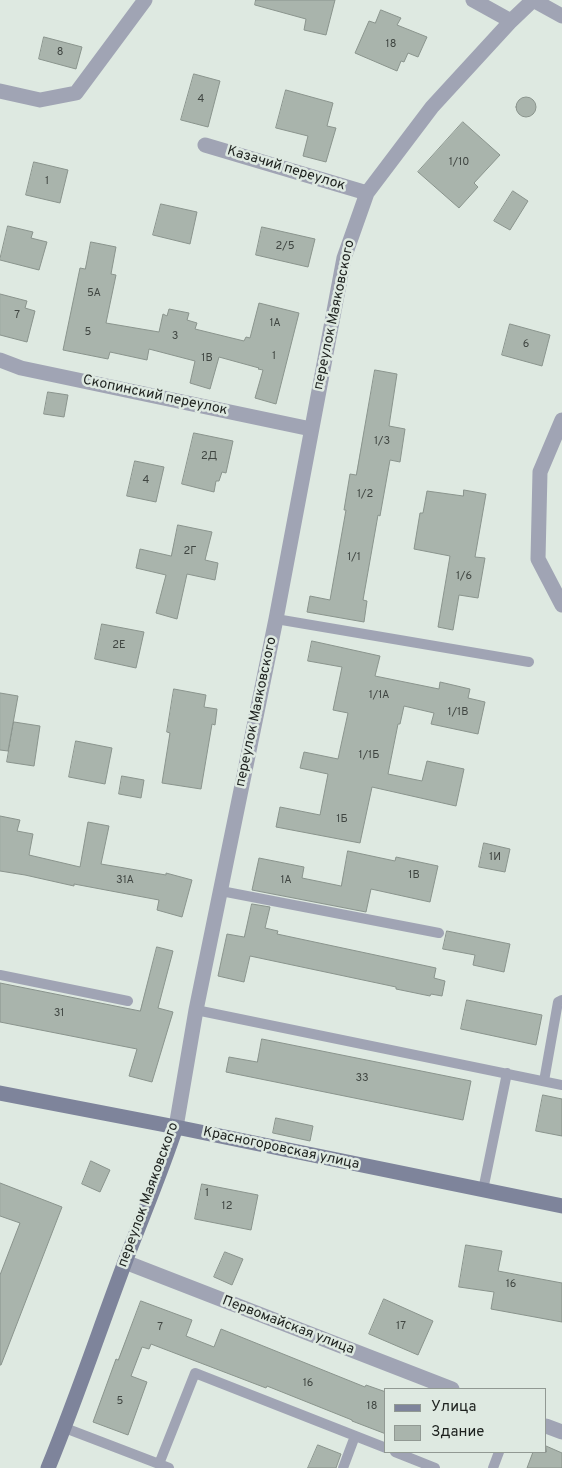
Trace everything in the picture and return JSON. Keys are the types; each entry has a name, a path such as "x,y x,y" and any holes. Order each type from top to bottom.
{"street":[{"path":"0,90 40,100 76,93 145,0"},
{"path":"473,0 511,22"},
{"path":"533,0 562,16"},
{"name":"переулок Маяковского","path":"48,1468 65,1428 176,1127 196,1010 276,619 344,258 367,193 432,106 533,0"},
{"name":"Казачий переулок","path":"205,145 367,193"},
{"name":"Скопинский переулок","path":"0,360 21,368 311,429"},
{"path":"562,420 540,472 538,559 562,605"},
{"name":"Красногоровская улица","path":"0,1093 562,1206"},
{"name":"Первомайская улица","path":"125,1262 449,1388"},
{"path":"547,1426 562,1432"}],"lane":[{"path":"276,619 529,662"},
{"path":"221,891 439,933"},
{"path":"0,976 128,1001"},
{"path":"544,1081 558,1002 562,1000"},
{"path":"196,1010 562,1085"},
{"path":"484,1190 507,1074"},
{"path":"65,1428 164,1466 195,1373 384,1447"},
{"path":"343,1468 356,1436"},
{"path":"398,1453 436,1468"},
{"path":"493,1468 499,1453"}],"building":[{"path":"256,0 335,0 326,35 304,30 306,19 255,5"},
{"path":"381,10 401,18 397,25 427,37 418,57 408,53 404,62 401,61 397,71 355,53 369,21 375,23"},
{"path":"44,37 82,47 76,69 39,59"},
{"path":"194,74 220,81 208,127 181,120"},
{"path":"286,90 333,103 327,126 336,128 326,162 303,156 308,136 276,128"},
{"path":"526,97 533,100 536,107 533,114 526,117 519,114 516,107 519,100"},
{"path":"463,122 500,155 474,183 478,187 459,208 418,172"},
{"path":"34,162 68,170 60,203 26,195"},
{"path":"513,191 528,201 510,230 494,221"},
{"path":"161,204 197,212 190,244 153,235"},
{"path":"8,226 33,232 31,238 47,242 39,270 0,260"},
{"path":"262,227 315,239 308,267 256,255"},
{"path":"91,242 116,247 111,274 116,275 106,323 159,332 163,314 167,316 169,309 189,313 187,320 197,323 195,329 244,341 246,337 250,338 259,303 299,313 276,404 255,398 263,370 219,357 210,389 190,383 195,361 149,349 147,360 110,352 108,359 63,350 80,268 85,269"},
{"path":"0,294 27,301 25,308 35,311 27,342 0,335"},
{"path":"510,324 550,335 542,366 502,355"},
{"path":"375,370 397,374 389,426 405,429 400,462 390,460 380,516 378,515 363,600 367,601 364,622 307,612 310,596 330,600 346,510 344,510 350,474 356,475"},
{"path":"48,392 68,395 64,417 44,414"},
{"path":"194,433 233,441 226,473 222,472 219,481 216,481 214,492 182,484"},
{"path":"135,461 164,467 156,502 127,496"},
{"path":"464,490 486,494 475,557 485,558 478,598 459,595 453,630 438,627 450,556 414,549 420,513 423,513 427,491 463,496"},
{"path":"178,525 212,532 205,560 218,563 215,580 187,574 177,619 156,613 166,575 136,568 140,549 171,556"},
{"path":"102,624 144,632 136,668 95,659"},
{"path":"312,641 380,656 375,676 439,689 440,682 470,689 468,698 485,702 478,734 431,724 434,713 404,706 400,724 398,724 388,774 422,781 427,761 464,769 456,806 372,787 360,843 276,827 280,807 320,815 328,774 300,768 304,752 338,759 348,713 333,710 342,667 308,661"},
{"path":"174,689 206,695 204,707 217,709 215,725 212,724 201,789 162,783 170,733 167,732"},
{"path":"0,693 18,696 8,751 0,750"},
{"path":"14,722 40,726 34,766 7,762"},
{"path":"76,741 112,748 105,784 69,777"},
{"path":"122,776 144,780 141,798 119,794"},
{"path":"0,816 20,820 17,831 33,834 29,855 80,867 88,822 109,826 101,864 166,875 166,873 192,880 182,917 157,910 159,900 0,871"},
{"path":"484,843 510,849 505,872 479,867"},
{"path":"348,851 395,861 396,857 438,866 430,902 371,889 366,912 252,890 259,858 304,867 302,878 341,886"},
{"path":"252,904 270,907 265,928 278,931 277,934 436,968 434,978 445,981 442,996 431,994 430,996 396,989 396,987 250,956 244,982 218,976 227,934 244,937"},
{"path":"447,931 510,944 504,972 473,965 475,955 443,949"},
{"path":"157,947 173,951 158,1008 173,1012 152,1082 129,1076 137,1049 0,1022 0,983 140,1011"},
{"path":"467,1000 542,1015 536,1045 461,1029"},
{"path":"262,1039 471,1081 463,1120 226,1072 229,1057 257,1062"},
{"path":"543,1095 562,1099 562,1136 536,1131"},
{"path":"276,1118 313,1126 310,1141 273,1133"},
{"path":"91,1161 110,1170 100,1192 82,1184"},
{"path":"0,1183 62,1207 1,1365 0,1275 20,1223 0,1216"},
{"path":"202,1184 258,1195 251,1230 195,1219"},
{"path":"466,1245 502,1251 498,1271 562,1283 562,1322 491,1309 494,1292 459,1287"},
{"path":"225,1252 243,1259 232,1285 214,1277"},
{"path":"384,1299 433,1321 418,1355 369,1334"},
{"path":"141,1301 192,1320 186,1336 214,1347 221,1329 365,1387 366,1385 384,1391 384,1433 267,1386 266,1388 151,1344 149,1349 142,1347 131,1376 147,1382 128,1435 93,1422 116,1359 118,1360"},
{"path":"318,1445 341,1454 336,1468 308,1468"},
{"path":"547,1446 562,1453 562,1468 527,1468 533,1453 547,1453"}]}
